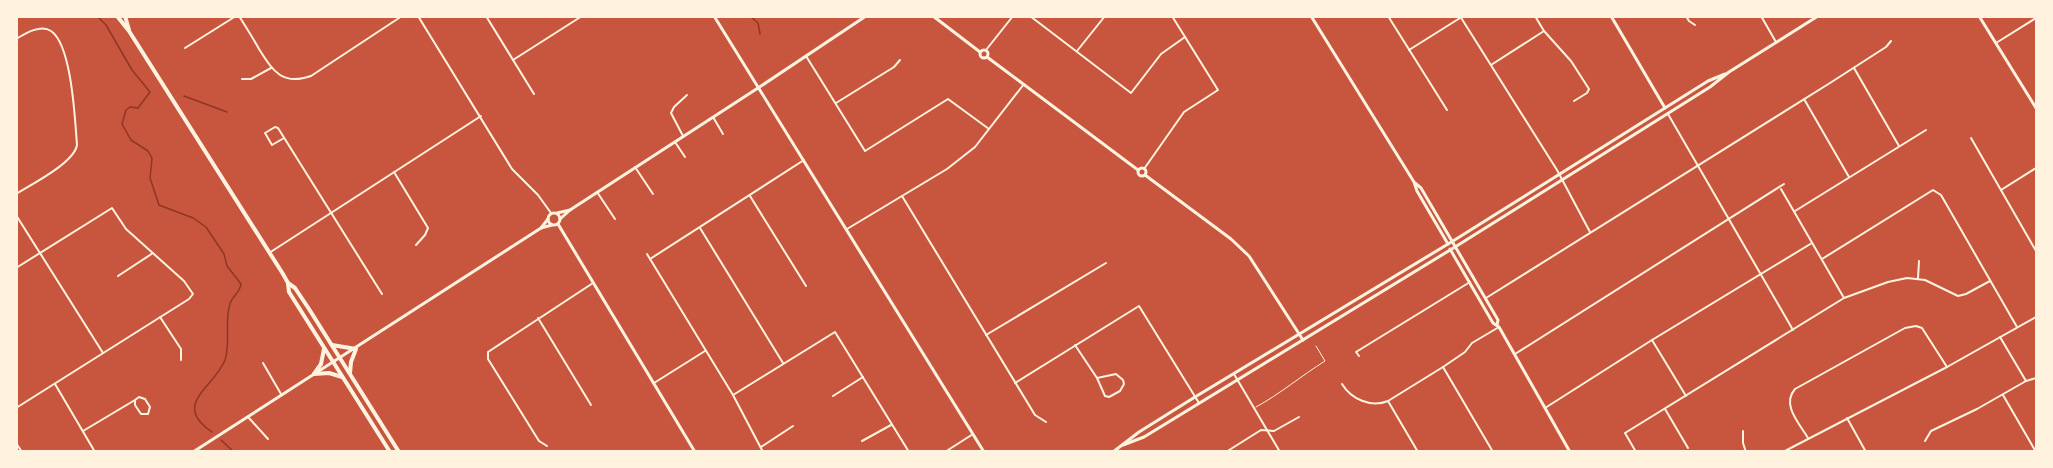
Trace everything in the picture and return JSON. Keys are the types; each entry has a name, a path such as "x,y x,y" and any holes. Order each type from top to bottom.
{"main road":[{"path":"117,16 129,30 288,283 296,288 399,452"},
{"path":"125,16 129,30"},
{"path":"714,16 984,452"},
{"path":"558,224 570,210 866,16"},
{"path":"1311,16 1414,182 1450,250 1493,323 1498,326 1570,452"},
{"path":"1611,16 1665,108"},
{"path":"1124,445 1144,437 1455,247 1668,114 1818,16"},
{"path":"1979,16 2037,108"},
{"path":"936,17 980,52 982,57 987,57 1024,84 1138,170 1139,175 1145,175 1231,239 1249,256 1303,340"},
{"path":"980,52 986,50 987,57"},
{"path":"1113,452 1139,432 1195,397 1453,241 1708,81 1729,72"},
{"path":"1659,119 1665,108"},
{"path":"1138,170 1144,169 1145,175"},
{"path":"1414,182 1421,188 1453,241 1498,320 1498,326"},
{"path":"541,228 551,213 570,210"},
{"path":"557,213 560,219"},
{"path":"548,219 552,225"},
{"path":"193,452 541,228 558,224"},
{"path":"558,224 695,452"},
{"path":"288,283 289,292 390,452"},
{"path":"1375,296 1383,284"},
{"path":"1358,306 1362,296"},
{"path":"332,345 356,349"},
{"path":"314,374 321,364 324,348"},
{"path":"350,374 351,362 356,349"},
{"path":"314,374 329,373 343,378"}],"street":[{"path":"185,48 238,16 271,68 284,77 297,80 311,76 402,16"},
{"path":"418,16 512,169 538,195 551,213"},
{"path":"486,16 534,94"},
{"path":"513,60 582,16"},
{"path":"986,50 1013,16"},
{"path":"1030,16 1131,93 1161,54 1185,38"},
{"path":"1077,51 1105,16"},
{"path":"1144,169 1184,112 1218,90 1172,16"},
{"path":"1388,16 1447,110"},
{"path":"1535,16 1544,31 1571,60 1589,89 1589,92 1574,101"},
{"path":"1686,16 1695,25"},
{"path":"1761,16 1776,42"},
{"path":"1409,50 1461,17 1559,174 1590,232"},
{"path":"1996,43 2037,18"},
{"path":"16,39 40,29 51,31 58,39 73,86 77,145 76,152 63,164 16,194"},
{"path":"1491,64 1544,31"},
{"path":"1485,299 1886,48 1891,41"},
{"path":"807,56 866,151 948,99 989,129"},
{"path":"836,103 894,67 900,60"},
{"path":"242,79 251,79 271,68"},
{"path":"1854,68 1899,146"},
{"path":"847,229 960,160 975,147 1024,84"},
{"path":"683,136 671,113 687,95"},
{"path":"1804,99 1849,177"},
{"path":"1668,114 1793,330"},
{"path":"269,253 480,116"},
{"path":"713,117 723,134"},
{"path":"284,138 272,145 265,133 277,127 332,213 382,294"},
{"path":"1794,211 1926,130"},
{"path":"1971,138 2037,251"},
{"path":"675,141 685,157"},
{"path":"650,259 804,160"},
{"path":"635,167 653,194"},
{"path":"2001,190 2037,168"},
{"path":"394,172 428,228 416,244"},
{"path":"1514,354 1784,184"},
{"path":"1780,188 1844,298"},
{"path":"1822,259 1933,190 1936,191 1941,195 2017,327"},
{"path":"597,192 615,219"},
{"path":"750,195 806,286"},
{"path":"902,196 1035,416 1046,422"},
{"path":"16,268 112,208 126,230 184,281 193,294 16,408"},
{"path":"16,215 103,353"},
{"path":"700,228 784,364"},
{"path":"1545,408 1812,243"},
{"path":"118,276 153,253"},
{"path":"647,254 733,395 763,452"},
{"path":"1918,278 1919,261"},
{"path":"987,335 1106,263"},
{"path":"1636,452 1625,433 1844,298 1888,282 1918,278 1958,296 1990,281"},
{"path":"1359,356 1356,352 1470,282"},
{"path":"547,446 539,441 488,358 488,352 593,283"},
{"path":"1015,383 1139,306 1199,403"},
{"path":"160,317 181,349 181,360"},
{"path":"1783,452 1947,367 2037,317"},
{"path":"538,318 591,405"},
{"path":"1341,384 1350,393 1368,403 1378,404 1443,367 1465,352 1472,343 1498,326"},
{"path":"1808,438 1789,406 1791,393 1799,386 1905,328 1916,326 1922,328 1947,367"},
{"path":"733,395 835,332 909,452"},
{"path":"2000,337 2026,381"},
{"path":"1652,340 1686,396"},
{"path":"1076,345 1097,378 1105,396 1109,398 1120,392 1124,384 1123,380 1116,375 1097,378"},
{"path":"653,384 705,351"},
{"path":"263,363 282,395"},
{"path":"1443,367 1493,452"},
{"path":"1234,373 1280,452"},
{"path":"833,396 863,377"},
{"path":"1925,441 1931,431 2026,381 2037,378"},
{"path":"55,384 95,452"},
{"path":"2003,395 2036,452"},
{"path":"83,431 139,397 145,399 150,407 149,413 141,414 135,405 135,400"},
{"path":"1388,400 1418,452"},
{"path":"1665,409 1688,448"},
{"path":"248,416 268,439"},
{"path":"1226,452 1261,430 1274,431 1299,417"},
{"path":"1847,418 1866,452"},
{"path":"862,441 892,424"},
{"path":"760,447 793,426"},
{"path":"1743,431 1746,452"},
{"path":"945,452 973,434"},
{"path":"16,443 22,452"}],"lane":[{"path":"1255,408 1278,395 1299,377 1325,361 1316,346"}],"waterway":[{"path":"97,16 106,25 132,70 150,92 138,108 130,107 126,110 122,124 131,140 148,151 152,158 150,178 159,205 193,218 206,227 224,254 227,266 241,284 228,311 225,360 195,404 195,413 200,422 212,432"},
{"path":"750,16 758,23 760,34"},
{"path":"184,96 227,112"},
{"path":"221,440 234,452"}]}
